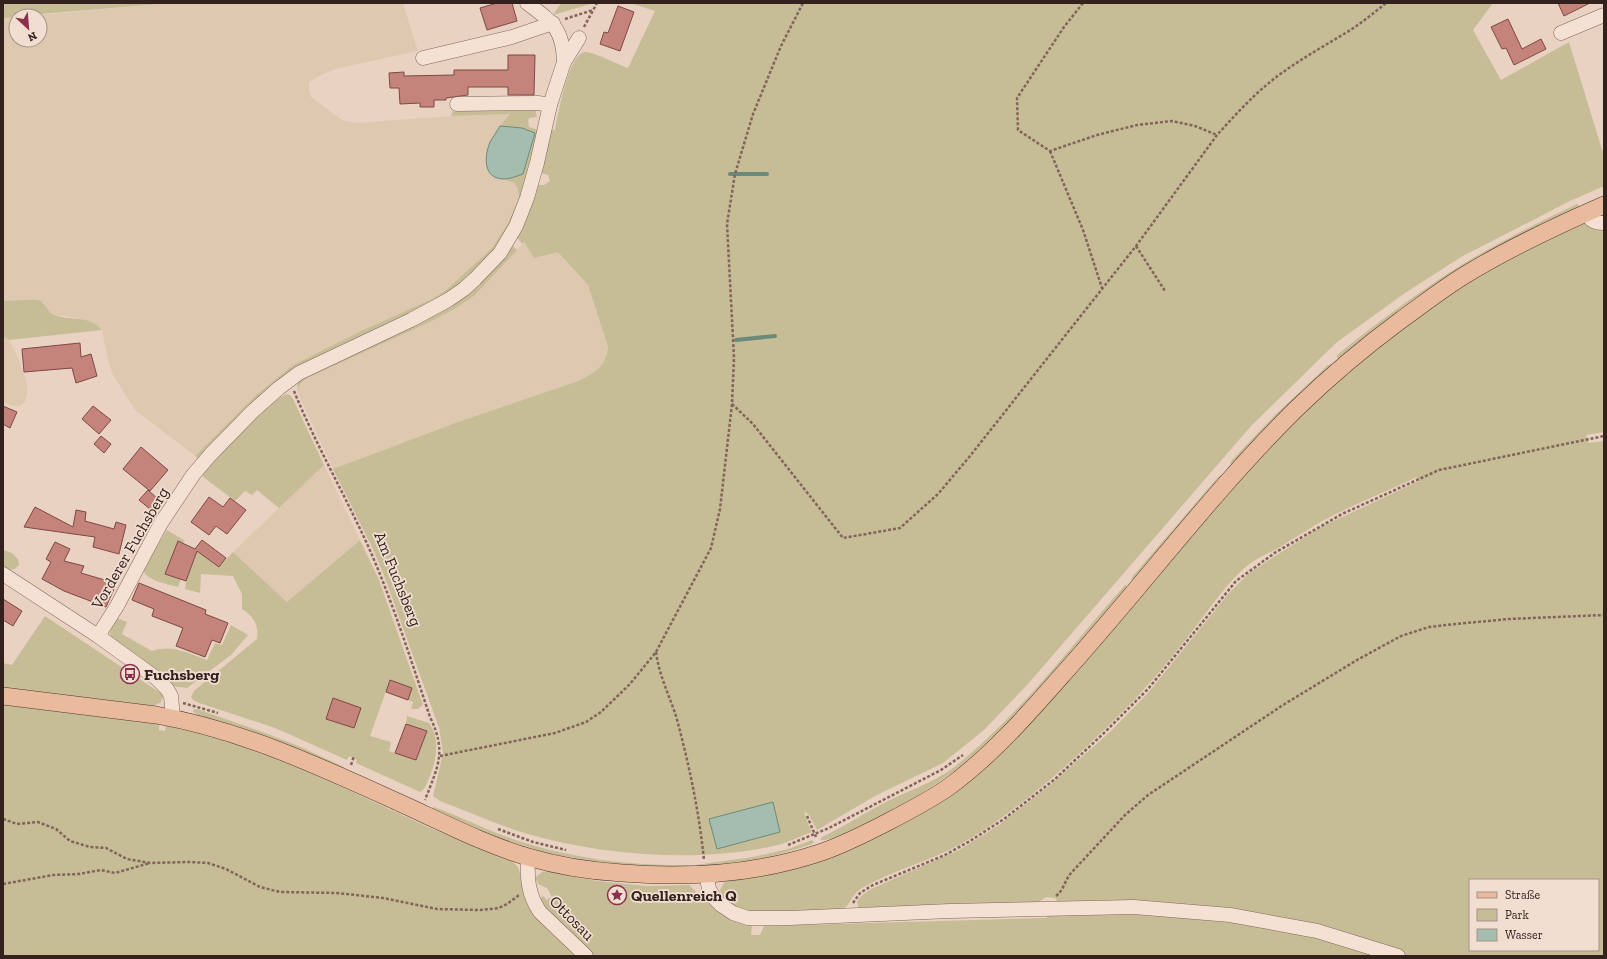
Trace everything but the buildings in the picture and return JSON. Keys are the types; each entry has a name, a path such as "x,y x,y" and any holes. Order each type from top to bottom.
{"main road":[{"path":"3,696 90,706 173,718 228,732 278,749 465,833 531,849 590,870 663,875 703,865 734,871 778,864 820,852 865,834 893,820 948,787 999,744 1034,707 1239,469 1339,368 1425,302 1456,281 1535,236 1604,205"}],"street":[{"path":"527,3 553,23 563,48 564,62"},
{"path":"1561,33 1604,15"},
{"path":"423,58 512,37 553,23"},
{"path":"564,62 579,38"},
{"name":"Vorderer Fuchsberg","path":"98,636 117,606 161,523 193,475 224,440 253,411 289,379 313,366 411,320 448,300 464,289 496,257 511,237 527,198 550,105 564,62"},
{"path":"457,104 538,102 550,105"},
{"path":"1586,213 1591,221 1597,223 1604,222"},
{"path":"3,574 98,636 164,686 172,699 173,718"},
{"name":"Ottosau","path":"531,849 528,881 532,899 540,912 586,956"},
{"path":"703,865 709,889 715,899 733,913 748,918 790,918 950,911 1134,907 1230,915 1298,927 1317,931 1398,956"}],"path":[{"path":"579,38 597,3"},
{"path":"440,756 555,733 586,722 613,701 634,680 656,652 711,548 720,509 732,404 734,358 726,224 735,174 753,114 781,46 803,3"},
{"path":"1083,3 1064,27 1017,98 1018,130 1050,151 1083,230 1103,288"},
{"path":"732,404 753,424 843,538 900,528 942,489 970,456 1136,246 1217,135 1254,97 1278,76 1352,28 1386,3"},
{"path":"553,23 593,10"},
{"path":"1050,151 1097,135 1131,127 1172,121 1195,126 1217,135"},
{"path":"1136,246 1165,291"},
{"name":"Am Fuchsberg","path":"289,379 308,424 384,583 430,717 436,730 440,756 426,800"},
{"path":"854,900 860,893 873,885 933,860 970,841 1004,819 1055,779 1148,689 1236,582 1276,552 1337,517 1439,470 1456,465 1604,436"},
{"path":"1055,897 1062,890 1066,879 1072,872 1125,815 1148,795 1282,705 1387,643 1416,631 1446,625 1516,619 1604,615"},
{"path":"656,652 658,668 675,714 694,789 701,825 703,865"},
{"path":"787,846 815,835 941,770 965,753"},
{"path":"807,816 815,835"},
{"path":"3,819 18,824 38,822 56,829 70,841 106,848 127,859 150,863 208,863 226,869 260,887 280,892 307,894 337,892 383,898 437,909 480,910 498,908 507,904 520,894 528,881"},
{"path":"531,849 568,850"},
{"path":"3,884 53,875 79,874 101,870 115,873 150,863"}],"shaded area":[{"path":"172,3 403,3 418,51 335,69 309,82 311,97 342,120 356,123 451,116 510,114 490,142 486,160 493,175 514,183 517,187 519,196 518,201 507,225 492,248 446,290 432,299 361,331 293,365 256,395 195,456 135,410 113,375 108,361 102,330 99,326 75,318 52,314 44,302 23,300 3,301 3,18 8,18 8,48 48,48 48,14"},
{"path":"524,242 534,258 558,251 588,285 608,347 607,357 603,365 595,372 581,380 458,422 333,469 301,400 298,388 301,384 314,375 430,322 456,308 474,296"},
{"path":"3,337 9,340 19,360 27,384 25,402 19,406 13,406 3,402"},
{"path":"324,465 360,540 287,602 233,552"}],"green space":[{"path":"3,3 172,3 48,13 48,8 8,8 8,18 3,18"},
{"path":"561,3 594,3 553,15"},
{"path":"630,3 1493,3 1473,30 1501,80 1569,42 1604,156 1604,186 1570,201 1461,257 1405,293 1337,342 1251,426 1028,684 984,730 943,763 875,796 817,830 809,815 804,811 812,832 778,845 749,851 685,855 620,852 588,848 557,842 495,823 440,801 433,796 443,753 439,728 385,578 373,549 333,469 458,422 581,380 596,371 603,364 608,347 588,285 558,252 534,258 524,242 522,244 516,236 537,185 544,185 550,181 548,175 540,173 551,130 555,130 565,86 569,74 579,55 588,52 628,68 655,11"},
{"path":"526,107 535,109 537,117 530,118 528,120 529,127 538,130 523,199 498,249 464,279 450,295 304,365 301,364 286,374 200,460 195,456 256,395 293,365 361,331 432,299 446,290 492,248 507,225 518,201 519,196 517,187 514,183 503,179 516,176 521,128 500,126 510,114 451,116 453,110"},
{"path":"1577,204 1579,205 1578,208 1341,357 1337,358 1337,355 1410,299 1469,260 1504,240"},
{"path":"1583,223 1604,227 1604,432 1586,435 1589,443 1604,441 1604,956 3,956 3,704 159,724 159,730 165,731 166,725 233,743 299,768 437,831 511,860 518,867 522,881 539,898 544,896 546,900 552,897 547,888 538,884 535,878 542,872 551,871 597,881 647,886 689,885 703,899 718,910 734,920 752,926 751,935 760,935 764,926 1046,918 1058,903 1055,898 1046,897 1037,903 859,909 857,902 861,896 871,889 959,850 999,825 1050,785 1111,731 1148,693 1229,593 1248,574 1323,526 1419,481 1417,477 1330,517 1248,565 1224,590 1146,688 1097,737 1053,777 1007,814 959,845 886,876 858,890 848,905 843,909 790,912 747,912 731,906 722,897 720,890 727,881 957,790 1245,473 1317,399 1367,355 1451,292 1525,250"},
{"path":"512,245 517,250 474,296 430,322 308,378 299,386 298,392 297,384 299,380 479,284 495,269"},
{"path":"35,300 42,302 52,314 65,318 85,320 97,325 102,330 9,340 3,337 3,301"},
{"path":"1331,364 1331,366 1233,464 1230,464 1232,460 1274,416 1328,365"},
{"path":"287,394 293,399 324,465 279,508 257,490 252,495 245,491 235,501 202,476 242,430 267,407"},
{"path":"1223,473 1134,580 1131,580 1132,577"},
{"path":"167,530 185,541 183,543 178,541 165,574 181,579 178,587 153,579 145,574 143,570"},
{"path":"360,540 379,580 423,705 418,709 411,709 413,702 408,700 412,688 390,680 370,736 391,742 389,751 416,760 427,732 406,724 407,716 429,723 435,736 436,750 432,770 424,789 420,792 356,763 357,760 349,756 347,760 275,728 199,703 191,697 194,691 257,639 255,622 250,615 242,609 242,594 233,576 201,574 200,593 185,589 186,581 197,551 219,567 233,552 287,602"},
{"path":"3,550 12,553 18,559 19,565 9,570 3,567"},
{"path":"1125,585 1127,588 1042,688 1006,726 959,768 912,799 879,817 841,835 820,840 822,837 880,805 946,773 977,748 1022,704"},
{"path":"45,616 161,692 163,696 161,702 154,706 3,689 3,663 12,665"},
{"path":"117,618 127,622 122,634 152,651 166,648 180,650 207,660 215,643 222,645 231,625 248,635 231,655 187,688 172,686 157,670 128,653 111,639 110,633 112,626"},
{"path":"197,709 301,747 344,767 344,769 232,725 201,717 193,712 193,710"},
{"path":"434,807 491,831 545,849 626,863 688,865 690,867 623,866 551,854 497,838 431,808"},
{"path":"812,840 814,842 812,844 787,852 734,864 704,867 695,865 753,857 788,849"}],"water":[{"path":"500,126 522,128 535,133 523,174 506,179 497,178 492,175 487,166 486,160 490,142"},
{"path":"773,802 780,832 717,849 709,819"}],"waterway":[{"path":"730,174 767,174"},
{"path":"736,340 775,336"}],"place":[{"name":"Fuchsberg","path":"130,674"},
{"name":"Quellenreich Q","path":"617,895"}]}
